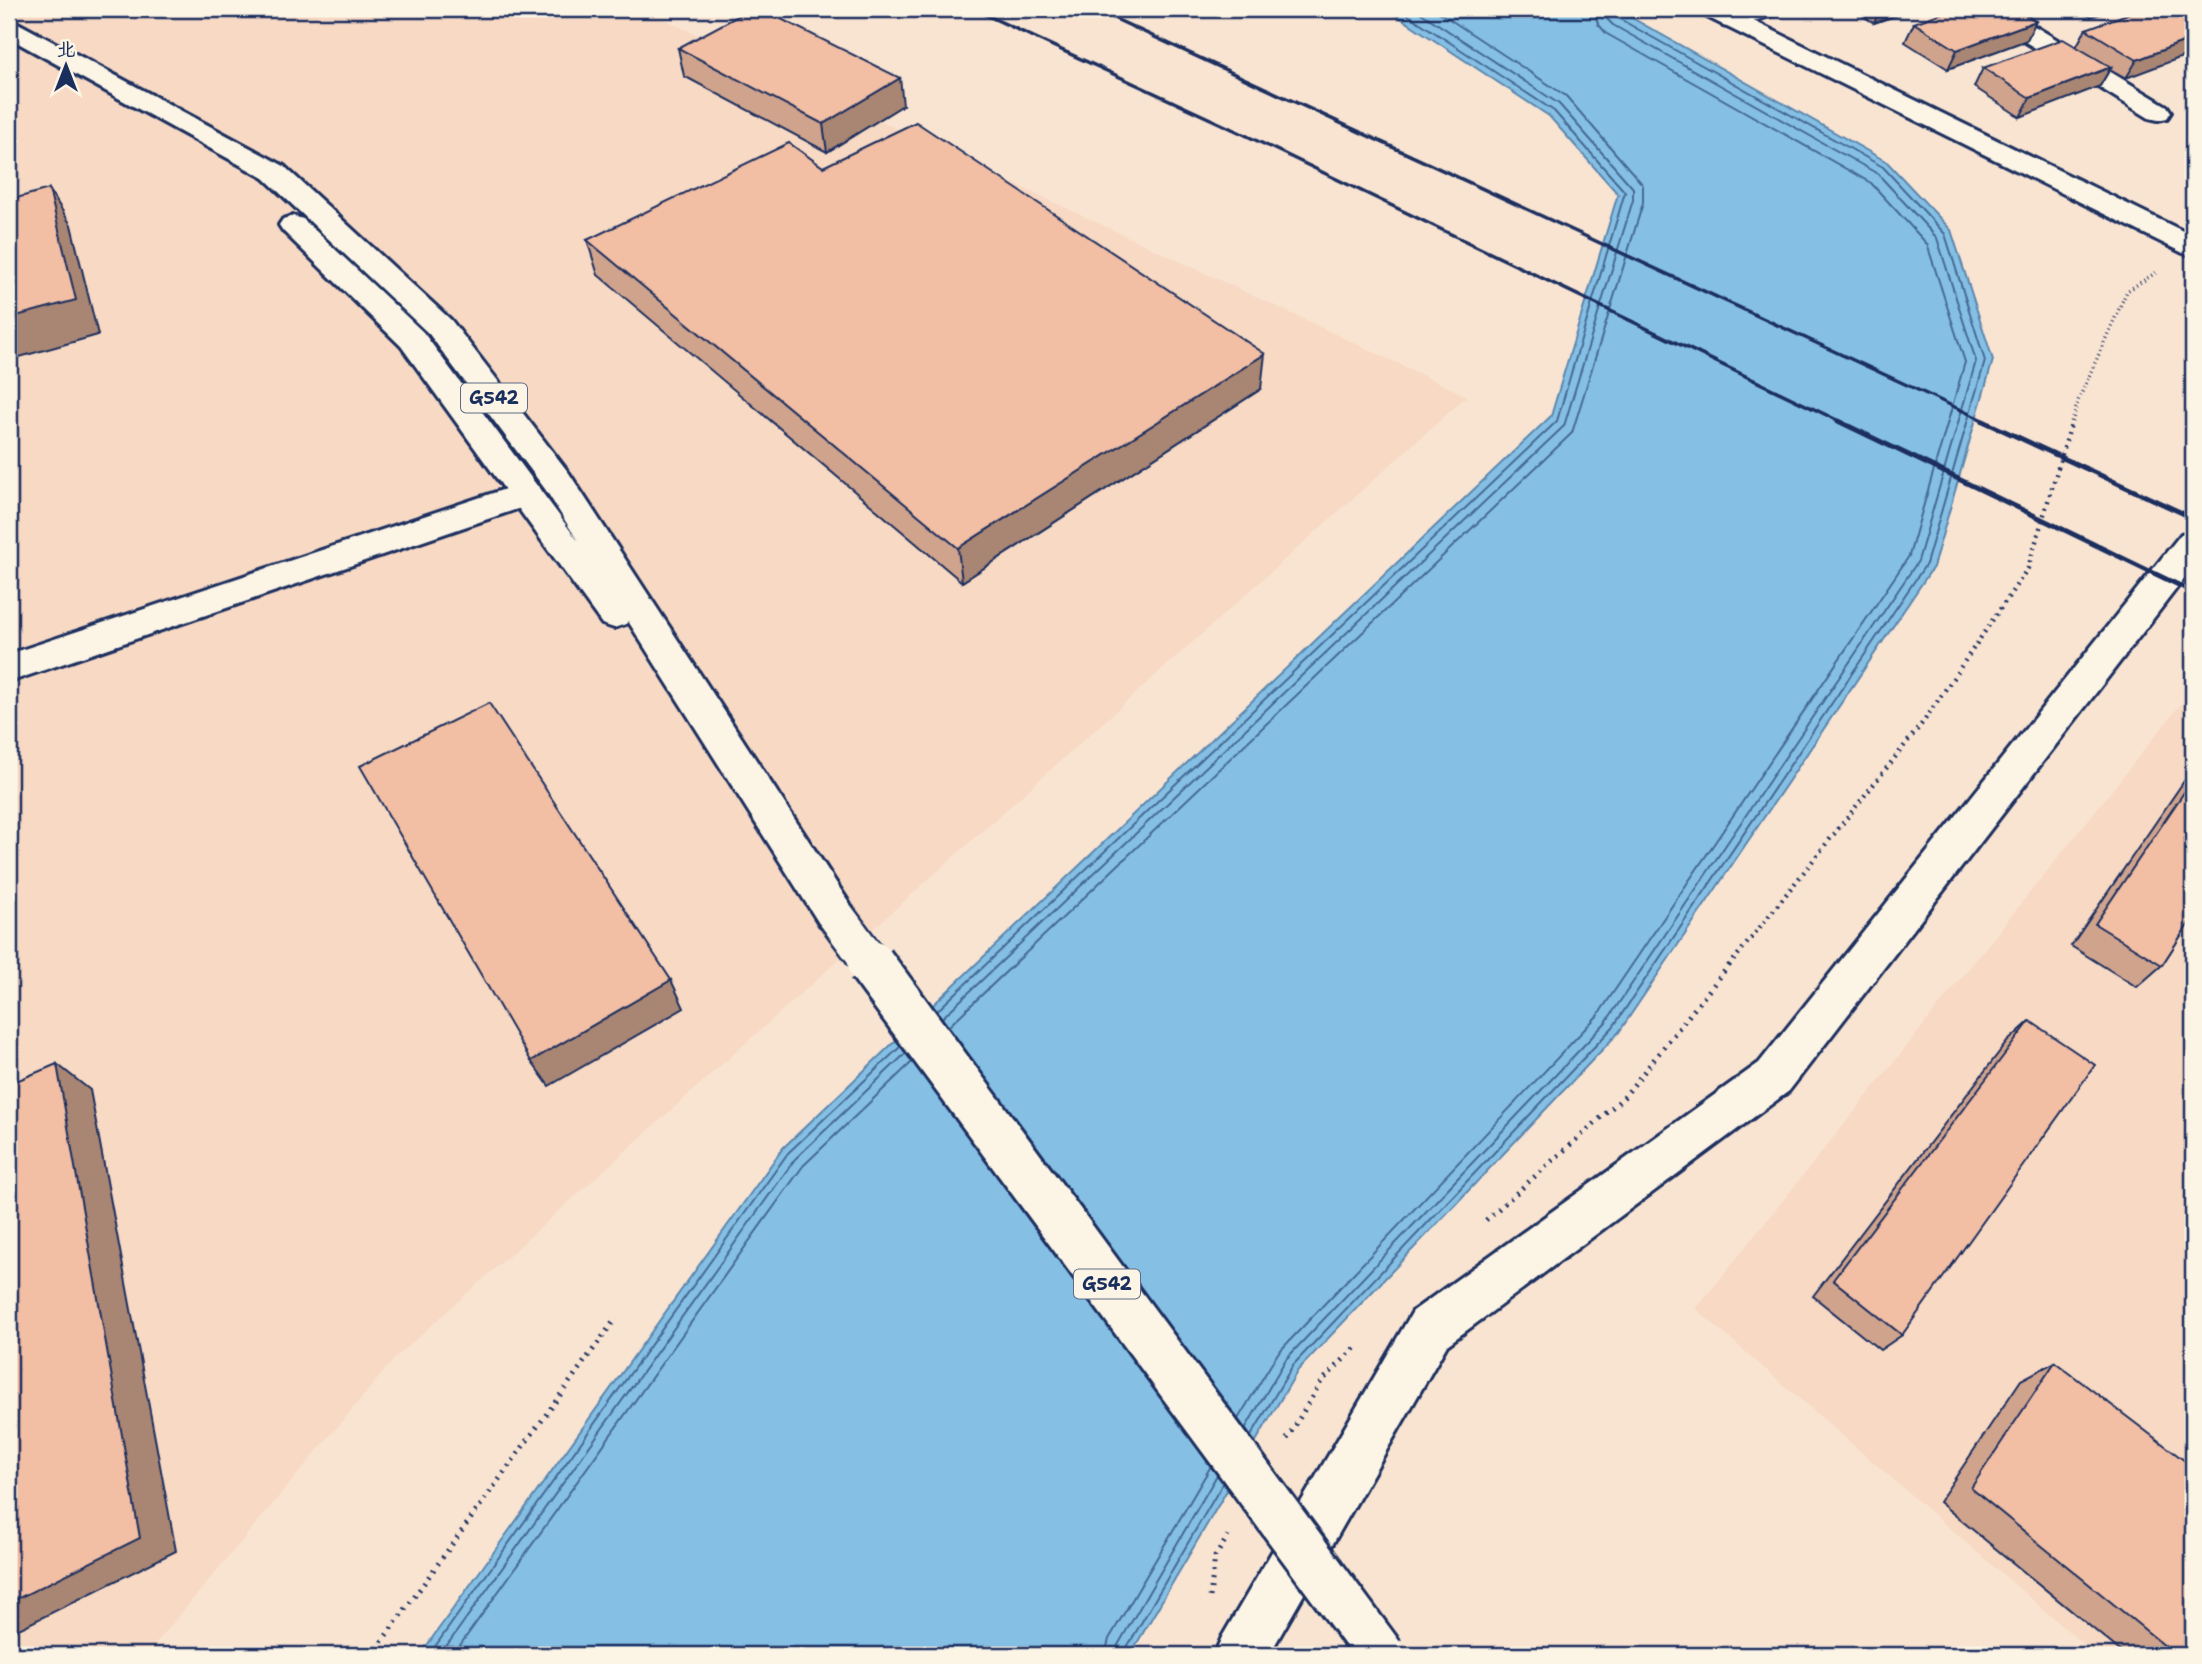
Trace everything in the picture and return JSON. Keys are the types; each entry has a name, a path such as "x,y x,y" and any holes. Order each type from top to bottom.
{"main road":[{"path":"1721,15 1767,9"},
{"path":"1989,9 2158,112"},
{"path":"1721,15 2193,247"},
{"name":"G542","path":"9,28 274,172 440,327 557,481 834,914"},
{"name":"G542","path":"9,51 249,184 412,339 1381,1655"},
{"path":"9,668 526,494"},
{"path":"1240,1655 1430,1328 1774,1077 2193,543"}],"path":[{"path":"1483,1222 1624,1097 1924,721 2028,568 2078,401 2127,291 2160,270"},
{"path":"372,1655 617,1318"},
{"path":"1286,1441 1321,1382 1358,1344"},
{"path":"1208,1606 1215,1558 1229,1534"}],"shaded area":[{"path":"9,9 642,9 1467,396 396,1357 146,1655 9,1655"},
{"path":"2193,689 2193,1655 2096,1655 1696,1309"}],"water":[{"path":"1387,9 1616,9 1887,162 1951,230 1993,360 1933,567 1619,1032 1298,1370 1130,1655 420,1655 783,1148 1551,416 1618,194 1549,116"}],"building":[{"path":"751,9 761,9 900,78 823,124 678,48"},
{"path":"1953,9 2015,9 2036,21 1957,50 1914,23"},
{"path":"2141,9 2180,9 2193,16 2193,38 2137,60 2086,29"},
{"path":"2063,39 2111,67 2030,98 1983,68"},
{"path":"916,122 1265,354 958,548 587,240 789,143 823,167"},
{"path":"49,189 76,300 9,318 9,200"},
{"path":"489,703 671,980 531,1061 360,766"},
{"path":"2193,779 2193,917 2162,965 2095,924"},
{"path":"2030,1021 2095,1065 1902,1335 1833,1280"},
{"path":"57,1064 140,1538 9,1603 9,1084"},
{"path":"2055,1362 2193,1467 2193,1655 2176,1655 1971,1488"}],"railway":[{"path":"973,9 1243,134 1841,422"},
{"path":"1094,9 1987,422"},
{"path":"1838,421 2193,592"},
{"path":"1983,421 2193,518"}]}
